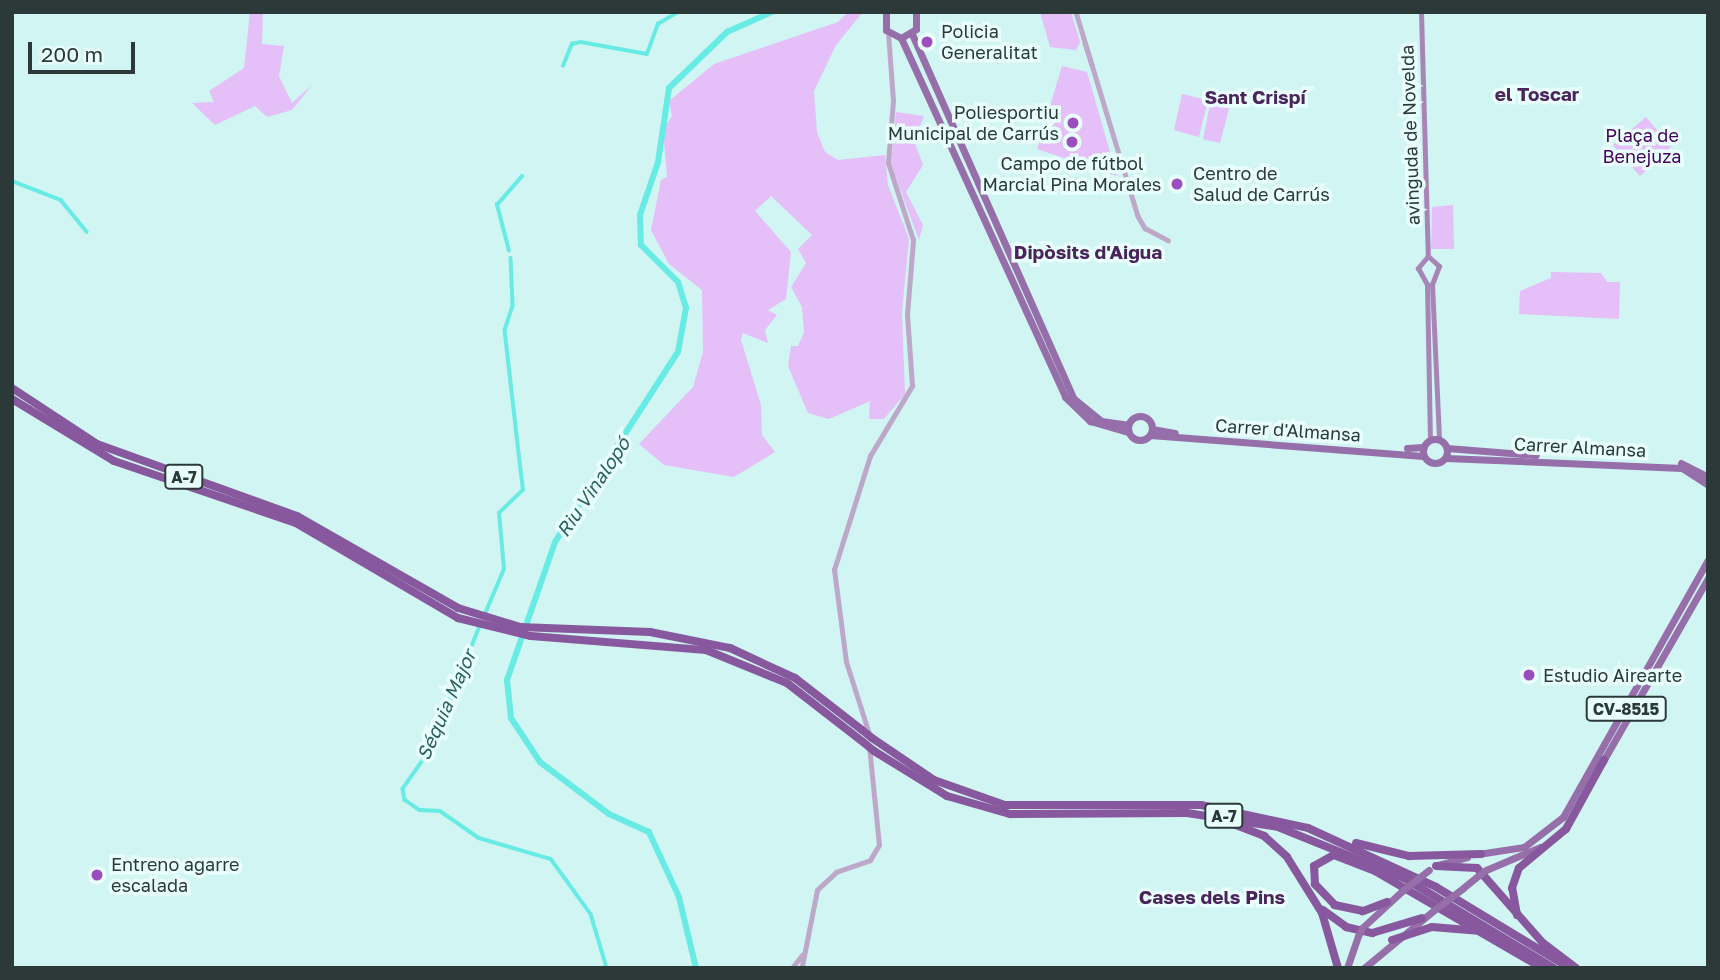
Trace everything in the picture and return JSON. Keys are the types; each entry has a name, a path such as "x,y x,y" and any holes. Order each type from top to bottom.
{"highway":[{"name":"A-7","path":"12,388 110,450 271,505 371,565 477,620 573,635 665,642 736,660 799,690 868,740 942,784 1005,806 1188,809 1258,814 1334,838 1436,887 1570,968"},
{"name":"A-7","path":"12,399 114,461 273,512 358,557"},
{"name":"A-7","path":"573,635 674,635 730,648 795,678 862,730 874,751 947,796 1010,814 1188,809 1256,822 1354,855 1452,903 1554,968"},
{"path":"1517,915 1512,888 1519,868 1566,829 1604,760"},
{"path":"1188,809 1266,812 1409,856 1481,854"},
{"path":"1188,809 1264,836 1319,906 1339,924 1364,933 1392,931 1422,918"},
{"path":"1387,902 1363,911 1335,905 1315,884 1314,866 1322,857 1341,857 1495,937 1542,968"},
{"path":"1433,868 1476,868 1517,915 1576,968"},
{"path":"1319,906 1338,968"},
{"path":"1392,940 1444,926 1495,937"}],"main road":[{"path":"878,12 888,33 899,38 1065,397 1090,421 1128,428"},
{"path":"883,21 886,12"},
{"path":"916,12 912,34 1073,398 1101,421 1128,428 1138,440 1151,432 1423,447"},
{"name":"avinguda de Novelda","path":"1421,12 1428,256"},
{"path":"899,38 912,34"},
{"path":"1430,440 1424,276 1419,264 1428,256 1439,264 1433,276 1440,440 1447,448 1446,458 1435,464 1423,456 1423,447 1430,440 1440,440"},
{"path":"1424,276 1433,276"},
{"path":"1128,428 1140,416 1151,432"},
{"name":"Carrer d'Almansa","path":"1151,432 1423,456"},
{"name":"Carrer Almansa","path":"1447,448 1687,464 1708,477"},
{"name":"Carrer Almansa","path":"1446,458 1682,470 1708,485"},
{"name":"CV-8515","path":"1529,849 1563,817 1708,560"},
{"name":"CV-8515","path":"1529,849 1564,828 1708,578"},
{"path":"1347,968 1362,928 1387,902 1433,868 1481,854 1529,849"},
{"path":"1364,968 1392,940 1463,887 1483,873 1529,849"}],"street":[{"path":"1077,15 1142,224 1168,240"},
{"path":"798,966 817,890 836,872 870,860 880,834 868,720 849,675 834,570 870,456 912,386 907,315 913,240 888,163 888,33"},
{"path":"890,45 899,38"}],"green space":[{"path":"250,12 263,12 262,44 284,46 279,76 292,103 313,84 292,110 267,117 255,106 215,125 192,103 214,102 209,91 244,68"},
{"path":"848,12 863,12 836,45 814,91 817,132 825,152 838,160 885,155 888,185 909,239 902,312 905,394 884,419 869,419 870,401 829,419 808,413 788,366 791,346 798,346 804,332 802,307 791,287 806,263 798,249 812,235 771,196 755,211 791,252 786,299 768,310 777,315 765,330 768,343 743,333 741,340 761,405 762,435 775,452 734,477 664,465 639,444 693,387 703,352 702,290 669,264 651,230 661,180 667,177 663,130 672,116 669,101 714,64 838,22"},
{"path":"1040,12 1071,12 1080,42 1076,50 1050,47"},
{"name":"Poliesportiu Municipal de Carrús","path":"1062,66 1087,72 1117,176 1037,149"},
{"path":"1182,94 1208,100 1199,137 1174,130"},
{"path":"1211,100 1230,105 1220,143 1203,139"},
{"path":"896,112 924,116 914,141 923,165 906,192 923,225 919,240 891,165"},
{"name":"Plaça de Benejuza","path":"1646,117 1671,147 1640,176 1613,145"},
{"path":"1453,205 1454,249 1431,249 1432,207"},
{"path":"1551,272 1601,273 1607,282 1620,282 1619,319 1519,314 1520,291 1551,278"}],"waterway":[{"name":"Séquia Major","path":"563,66 572,44 581,42 647,54 658,24 678,12"},
{"name":"Riu Vinalopó","path":"696,968 679,897 649,832 609,814 540,762 511,718 507,680 555,542 678,352 686,308 678,282 641,245 640,215 658,162 669,88 727,32 772,12"},
{"name":"Séquia Major","path":"509,251 497,205 522,176"},
{"path":"12,181 61,200 87,232"},
{"name":"Séquia Major","path":"511,258 513,306 505,330 520,462"},
{"name":"Séquia Major","path":"485,614 504,569 499,513 523,490 520,464"},
{"name":"Séquia Major","path":"481,624 429,752 403,789 405,800 420,810 440,811 479,838 551,859 591,914 607,968"},
{"path":"1708,902 1708,928"}],"place":[{"name":"Policia Generalitat","path":"927,42"},
{"name":"Poliesportiu Municipal de Carrús","path":"1073,123"},
{"name":"Campo de fútbol Marcial Pina Morales","path":"1072,142"},
{"name":"Centro de Salud de Carrús","path":"1177,184"},
{"name":"Estudio Airearte","path":"1529,675"},
{"name":"Entreno agarre escalada","path":"97,875"}],"district":[{"name":"el Toscar","path":"1537,94"},
{"name":"Sant Crispí","path":"1255,97"},
{"name":"Dipòsits d'Aigua","path":"1088,252"},
{"name":"Cases dels Pins","path":"1212,897"}]}
